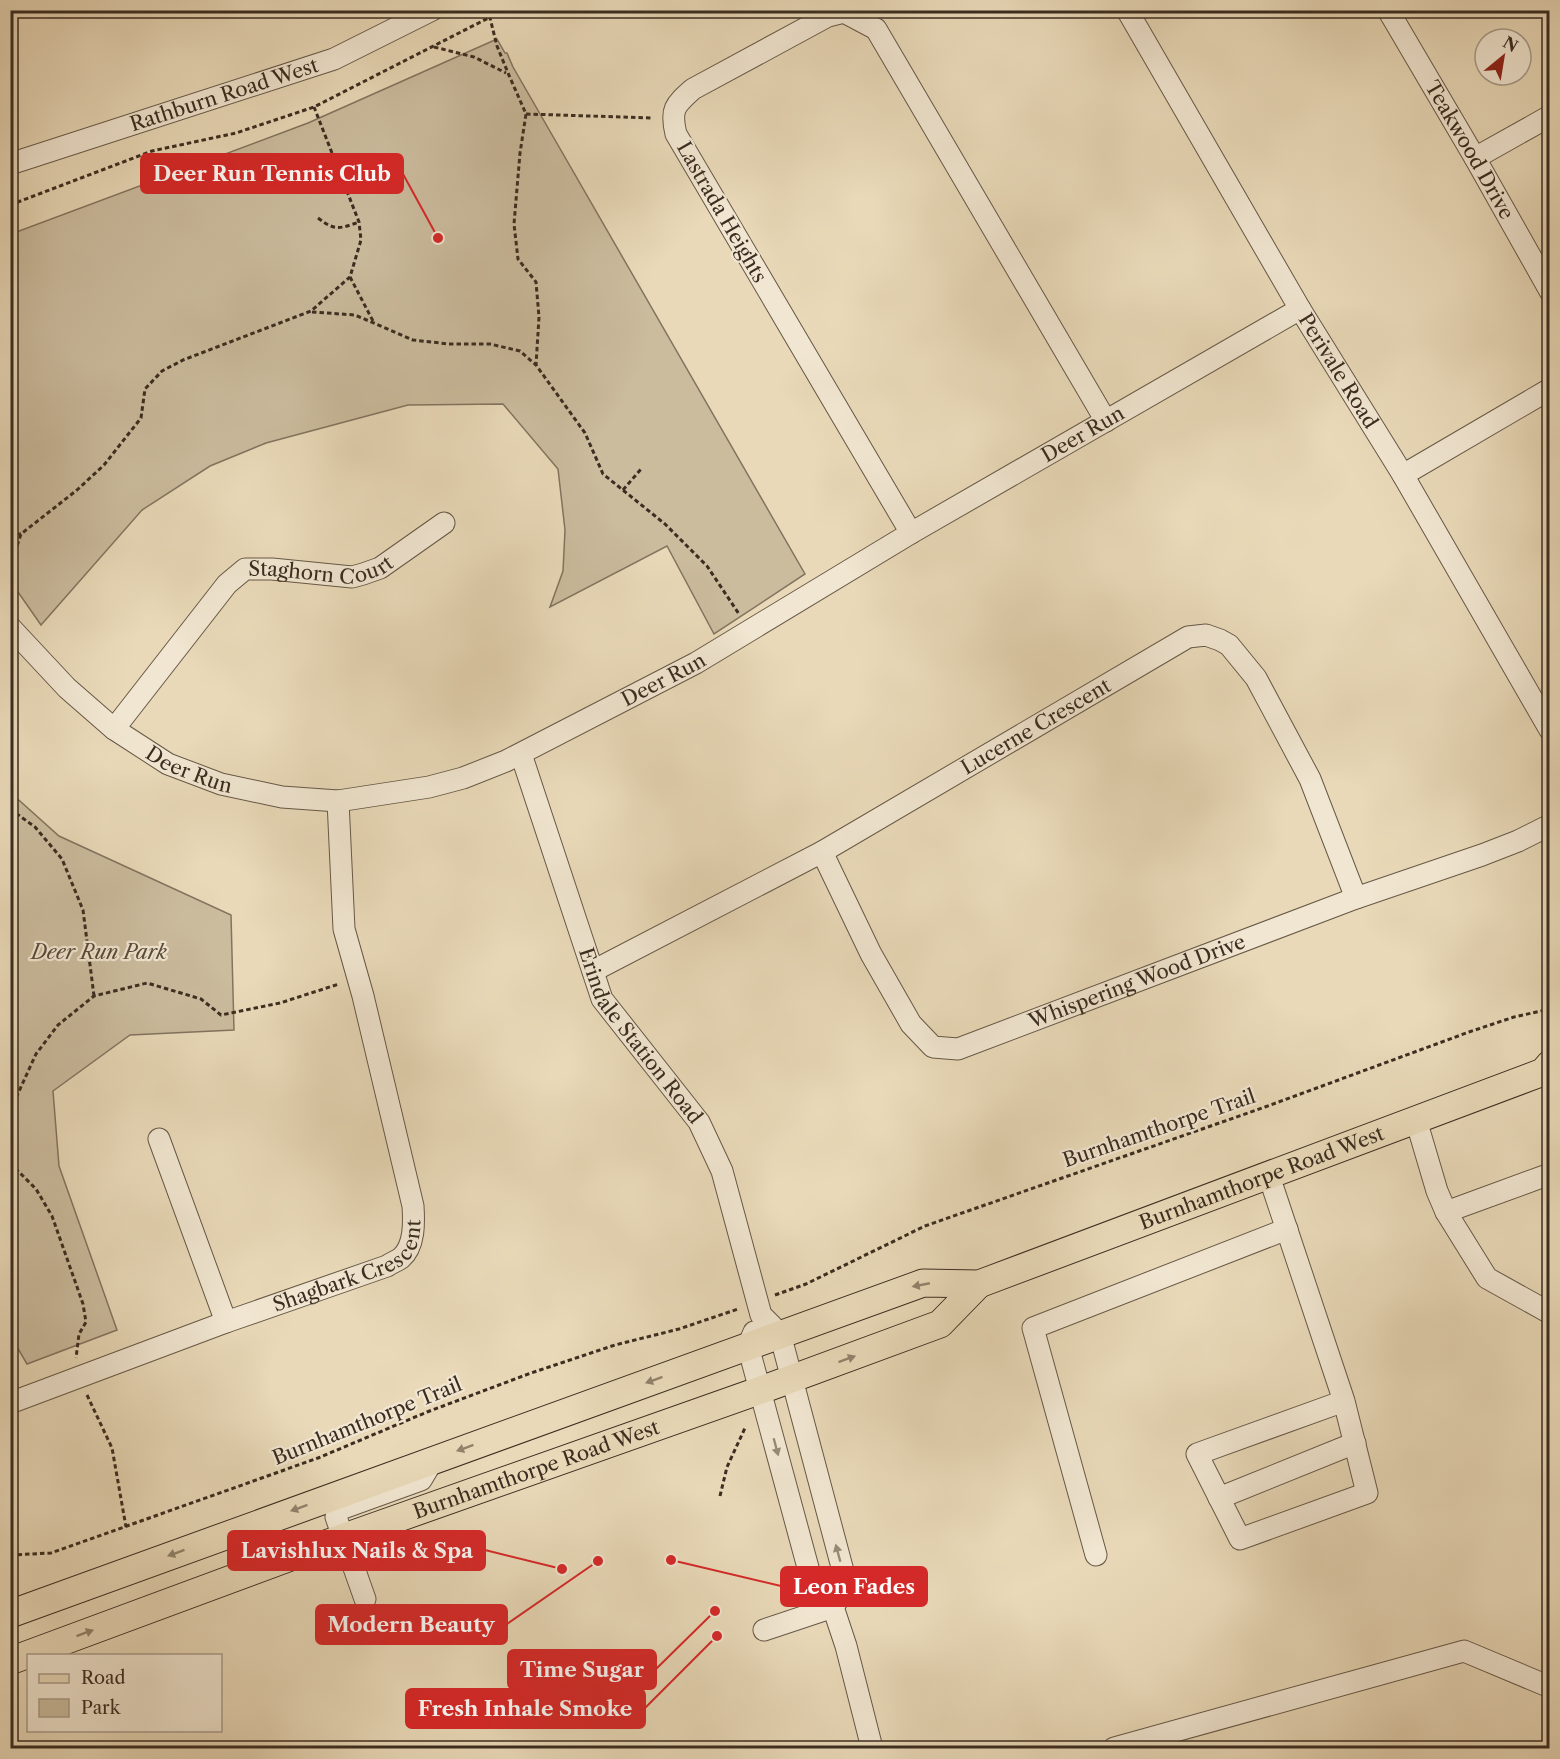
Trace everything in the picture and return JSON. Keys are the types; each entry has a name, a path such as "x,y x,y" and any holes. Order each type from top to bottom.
{"main road":[{"name":"Burnhamthorpe Road West","path":"10,1614 923,1282 979,1284 1547,1071"},
{"name":"Burnhamthorpe Road West","path":"29,1654 342,1538 792,1379 940,1324 979,1284"},
{"name":"Burnhamthorpe Road West","path":"10,1661 27,1655"}],"street":[{"name":"Rathburn Road West","path":"10,164 334,59 432,10"},
{"name":"Perivale Road","path":"1127,10 1300,309 1403,475 1550,730"},
{"name":"Teakwood Drive","path":"1388,10 1550,291"},
{"name":"Lastrada Heights","path":"911,533 676,134 672,118 678,103 693,89 828,16 844,12 876,29 1106,421"},
{"path":"1475,158 1550,116"},
{"name":"Deer Run","path":"10,627 66,688 114,729 168,764 221,783 282,797 338,801 392,794 463,778 520,754 696,663 911,533 1300,309"},
{"path":"1403,475 1550,389"},
{"name":"Staghorn Court","path":"114,729 226,584 245,569 272,569 352,577 380,568 444,523"},
{"name":"Lucerne Crescent","path":"593,970 822,852 1188,637 1206,635 1229,645 1256,678 1310,778 1356,898"},
{"name":"Erindale Station Road","path":"520,754 602,999 699,1122 722,1171 761,1315 780,1334"},
{"name":"Shagbark Crescent","path":"10,1403 226,1322 387,1266 402,1258 409,1246 414,1226 413,1206 344,929 338,801"},
{"name":"Whispering Wood Drive","path":"822,852 877,964 911,1024 933,1047 958,1048 1356,898 1482,855 1550,825"},
{"path":"1416,1120 1437,1191 1446,1212 1487,1278 1550,1313"},
{"path":"159,1139 226,1322"},
{"path":"1446,1212 1550,1174"},
{"path":"1269,1176 1344,1401 1367,1493 1240,1539 1197,1454 1344,1401"},
{"path":"1096,1555 1033,1328 1287,1229"},
{"path":"761,1315 748,1346 813,1586 833,1606 846,1646 872,1749"},
{"path":"764,1630 833,1606 847,1586 780,1334"},
{"path":"1219,1498 1355,1443"},
{"path":"365,1599 342,1538 336,1517 338,1510 421,1480 432,1460"},
{"path":"1114,1749 1464,1652 1550,1687"}],"path":[{"path":"485,10 490,18 497,46 526,114 514,224 518,259 536,282 540,317 536,365"},
{"path":"10,205 152,151 236,134 314,106 504,10"},
{"path":"434,47 474,57 508,73"},
{"path":"10,567 21,534 77,490 104,465 141,418 145,389 162,371 183,360 311,311 350,277 361,240 359,222 314,106"},
{"path":"526,114 672,118"},
{"path":"318,218 331,228 344,228 359,222"},
{"path":"350,277 374,322"},
{"path":"311,311 355,315 413,340 449,344 490,344 520,351 536,365 585,433 603,474 665,524 707,566 750,630"},
{"path":"623,490 641,469"},
{"path":"10,534 21,534"},
{"path":"10,809 35,827 62,859 83,910 94,996"},
{"path":"10,1111 36,1054 58,1025 94,996 147,983 201,999 221,1015 280,1003 358,978"},
{"name":"Burnhamthorpe Trail","path":"785,1291 806,1284 925,1226 1469,1032 1514,1017 1550,1009"},
{"path":"10,1163 36,1189 52,1216 82,1304 86,1322 79,1334 75,1368 112,1448 126,1527"},
{"name":"Burnhamthorpe Trail","path":"10,1555 51,1553 318,1458 427,1412 531,1373 615,1345 679,1329 734,1311"},
{"path":"720,1496 728,1467 744,1428"}],"green space":[{"path":"497,39 805,574 714,634 667,546 550,607 563,571 565,530 558,469 503,404 408,405 266,443 210,466 142,510 41,625 11,582 10,433 15,431 10,415 11,234 308,123"},
{"name":"Deer Run Park","path":"11,793 59,836 231,915 234,1030 130,1035 53,1091 59,1166 117,1330 27,1364 10,1335"}],"place":[{"name":"Deer Run Tennis Club","path":"438,238"},
{"name":"Leon Fades","path":"671,1560"},
{"name":"Modern Beauty","path":"598,1561"},
{"name":"Lavishlux Nails & Spa","path":"562,1569"},
{"name":"Time Sugar","path":"715,1611"},
{"name":"Fresh Inhale Smoke","path":"717,1636"}]}
